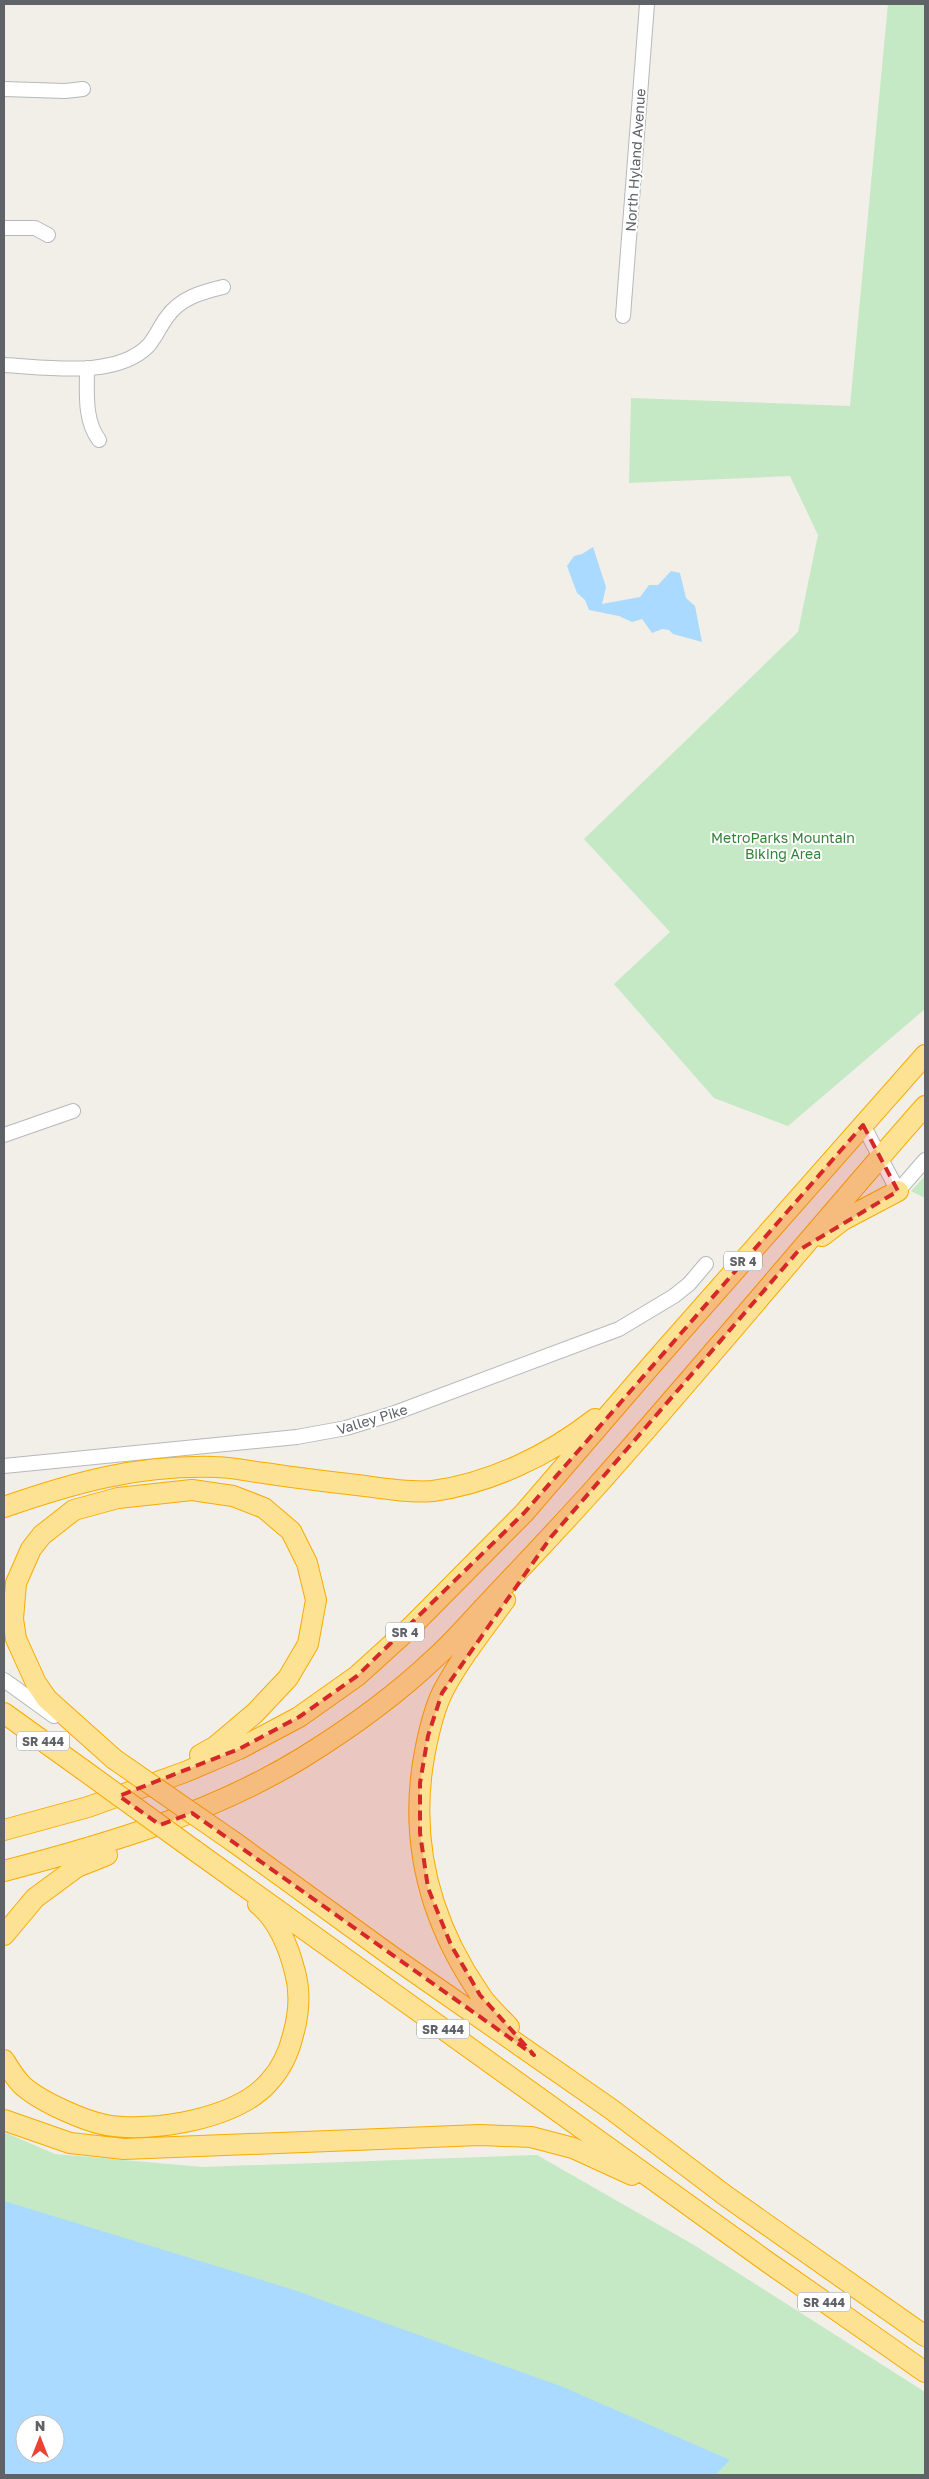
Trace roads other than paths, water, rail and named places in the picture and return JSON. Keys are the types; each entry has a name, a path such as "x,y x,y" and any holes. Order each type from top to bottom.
{"highway":[{"name":"SR 4","path":"4,1830 88,1807 185,1772 239,1749 300,1717 357,1676 411,1626 524,1513 925,1055"},
{"name":"SR 4","path":"4,1871 76,1852 175,1820 239,1792 286,1767 368,1714 434,1659 551,1537 651,1425 799,1250 925,1106"},
{"path":"799,1250 843,1220 898,1191"},
{"path":"4,1507 80,1482 124,1472 171,1467 217,1467 384,1489 432,1491 474,1482 526,1461 556,1446 624,1397"},
{"path":"114,1759 46,1699 23,1658 14,1629 14,1601 16,1583 31,1549 42,1535 74,1510 118,1498 192,1490 232,1496 264,1508 291,1531 307,1563 316,1600 308,1644 288,1678 255,1713 216,1746 129,1792"},
{"path":"534,2055 480,1995 451,1945 428,1888 420,1833 420,1783 428,1736 442,1693 465,1654 551,1537"},
{"name":"SR 444","path":"4,1713 693,2208 925,2372"},
{"name":"SR 444","path":"114,1759 234,1842 397,1960 627,2120 726,2196 925,2336"},
{"path":"4,1935 35,1898 77,1867 124,1847 175,1820"},
{"path":"4,2060 22,2085 61,2110 106,2125 154,2127 199,2120 243,2102 269,2083 289,2052 299,2015 299,1986 290,1949 268,1912 194,1850"},
{"path":"4,2120 70,2143 124,2149 470,2136 531,2138 573,2148 624,2171 693,2208"}],"street":[{"name":"North Hyland Avenue","path":"624,316 647,4"},
{"path":"4,89 65,92 83,89"},
{"path":"4,228 30,227 48,235"},
{"path":"4,365 87,368 112,365 130,358 147,346 167,315 178,305 192,296 223,287"},
{"path":"87,368 88,410 94,433 99,440"},
{"path":"4,1135 73,1111"},
{"path":"863,1125 898,1191 925,1160"},
{"name":"Valley Pike","path":"4,1466 297,1437 346,1428 392,1414 618,1329 674,1296 689,1284 706,1264"},
{"path":"4,1680 114,1759"}],"water":[{"path":"593,547 606,587 602,604 640,597 649,585 658,585 671,571 680,573 686,598 695,606 702,642 673,634 669,630 662,629 652,633 642,619 632,622 619,616 589,610 585,600 577,593 567,566 574,556 582,554"},
{"path":"4,2201 294,2290 563,2387 730,2460 715,2475 4,2475"}],"park label":[{"name":"MetroParks Mountain Biking Area","path":"783,846"}]}
